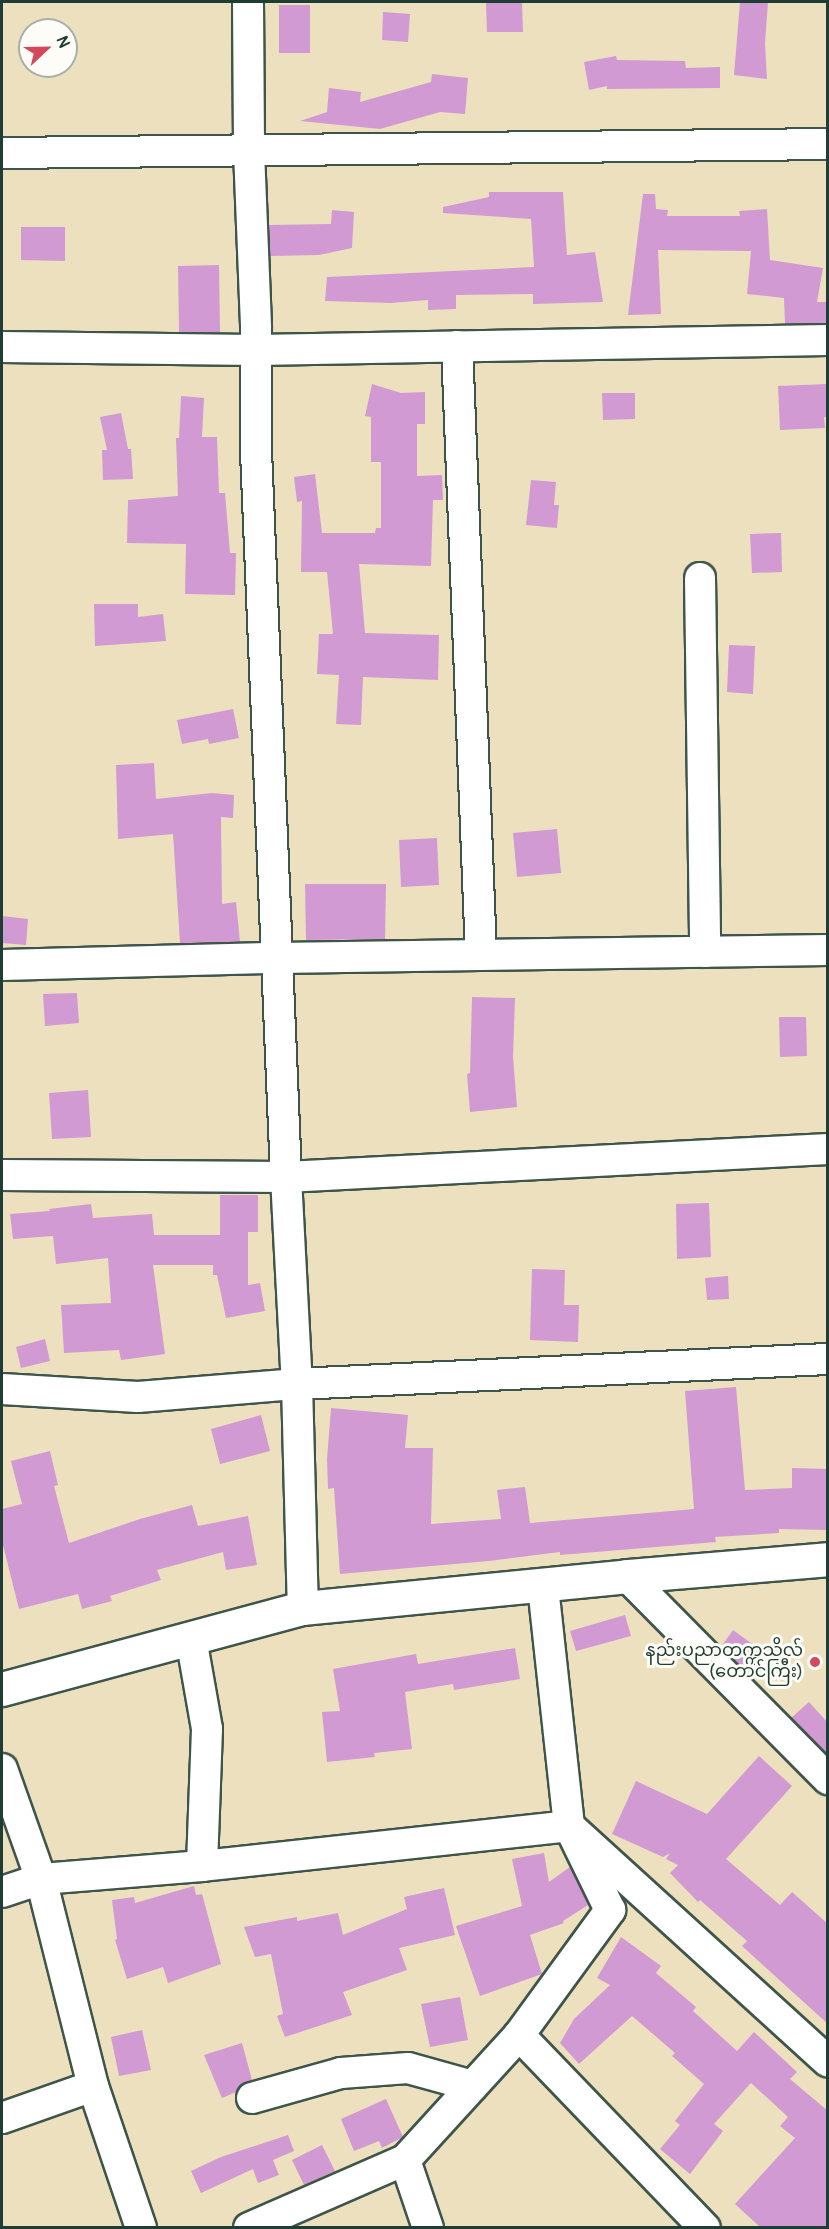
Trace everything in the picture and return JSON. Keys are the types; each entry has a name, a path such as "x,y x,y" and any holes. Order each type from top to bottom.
{"main road":[{"path":"2,1689 303,1608 828,1559"}],"street":[{"path":"248,2 256,451 286,1177 297,1384 303,1608"},
{"path":"2,153 828,144"},
{"path":"2,346 256,350 828,340"},
{"path":"457,346 481,955"},
{"path":"700,578 705,952"},
{"path":"2,965 277,958 828,950"},
{"path":"2,1175 286,1177 828,1149"},
{"path":"2,1388 138,1396 297,1384 828,1359"},
{"path":"627,1576 828,1779"},
{"path":"249,2228 405,2160 519,2035 610,1910 569,1827 543,1586"},
{"path":"191,1638 207,1729 202,1866"},
{"path":"2,1769 41,1879 93,2086 141,2228"},
{"path":"2,1893 41,1879 202,1866 569,1827 828,2062"},
{"path":"519,2035 705,2228"},
{"path":"252,2098 341,2073 408,2068 473,2086"},
{"path":"2,2118 93,2086"},
{"path":"405,2160 428,2228"}],"building":[{"path":"486,2 522,2 523,32 487,32"},
{"path":"740,2 768,2 765,43 767,79 734,75"},
{"path":"279,5 310,5 310,53 279,53"},
{"path":"383,12 410,14 408,42 382,40"},
{"path":"616,56 617,60 685,61 686,68 720,67 720,88 607,89 607,86 589,90 584,62"},
{"path":"432,74 468,78 465,114 440,112 380,129 300,121 327,112 329,88 361,92 360,102 431,82"},
{"path":"489,192 563,192 567,255 595,252 603,302 533,304 533,294 456,295 456,309 428,310 428,300 391,303 325,301 327,277 534,267 531,219 443,213 443,207 489,197"},
{"path":"643,194 655,194 656,209 668,210 667,216 740,216 739,211 767,209 770,260 823,268 817,302 828,302 828,323 785,324 784,298 747,294 751,251 658,250 661,314 628,315"},
{"path":"332,210 354,212 352,248 319,255 270,256 269,225 331,224"},
{"path":"21,227 65,227 65,261 21,260"},
{"path":"219,265 220,332 179,332 178,266"},
{"path":"372,384 401,393 425,392 425,424 417,424 417,476 442,475 443,500 433,500 431,566 359,564 365,633 439,635 438,680 363,677 361,725 336,724 339,675 317,674 319,634 333,634 327,572 301,572 302,501 297,502 294,477 315,474 322,533 375,533 376,528 381,528 381,462 371,462 371,417 365,416"},
{"path":"828,384 828,417 824,417 825,428 780,430 778,386"},
{"path":"602,393 635,393 635,419 603,420"},
{"path":"181,396 204,398 202,437 217,437 219,493 225,493 230,553 236,553 235,595 185,594 186,544 127,543 128,500 178,496 176,438 179,438"},
{"path":"121,413 128,449 131,449 133,479 103,480 102,450 107,450 100,417"},
{"path":"531,480 556,482 554,505 559,505 557,528 526,525"},
{"path":"781,533 782,572 752,573 750,534"},
{"path":"94,604 138,604 138,617 163,614 166,641 95,646"},
{"path":"729,645 755,646 753,694 727,692"},
{"path":"233,709 239,738 209,744 208,739 182,744 177,720"},
{"path":"154,763 156,799 212,793 234,795 233,818 221,817 222,904 236,902 240,942 180,943 173,834 118,839 116,765"},
{"path":"557,829 561,873 517,877 513,833"},
{"path":"437,838 439,885 401,887 399,840"},
{"path":"305,884 386,884 385,939 306,940"},
{"path":"2,916 28,919 26,945 2,943"},
{"path":"77,993 79,1023 45,1026 43,994"},
{"path":"472,997 515,998 513,1057 517,1107 470,1112 467,1074 470,1073"},
{"path":"779,1017 806,1017 807,1056 780,1057"},
{"path":"88,1090 91,1137 52,1139 49,1093"},
{"path":"220,1195 258,1195 258,1232 248,1232 248,1285 260,1283 265,1311 226,1318 217,1275 213,1275 213,1265 153,1265 165,1354 121,1360 119,1350 64,1353 61,1305 111,1303 108,1258 56,1264 53,1236 13,1239 10,1214 50,1211 49,1209 91,1204 93,1218 152,1214 154,1235 220,1235"},
{"path":"709,1203 711,1257 677,1259 676,1204"},
{"path":"532,1269 565,1270 564,1305 579,1305 578,1342 530,1340"},
{"path":"728,1276 729,1299 707,1300 705,1278"},
{"path":"45,1339 50,1361 21,1368 16,1347"},
{"path":"736,1387 745,1490 792,1488 792,1468 828,1469 828,1530 779,1529 779,1533 715,1537 716,1542 560,1555 560,1552 489,1561 340,1574 334,1488 328,1489 327,1459 331,1408 408,1415 405,1448 433,1448 431,1524 501,1519 497,1490 525,1487 530,1523 694,1509 685,1391"},
{"path":"261,1415 270,1451 220,1464 211,1429"},
{"path":"50,1451 58,1485 54,1486 69,1543 140,1519 192,1505 198,1526 248,1516 257,1565 226,1570 223,1552 157,1570 161,1580 110,1596 112,1601 82,1609 78,1594 19,1609 2,1541 2,1509 22,1504 11,1461"},
{"path":"625,1615 631,1636 576,1651 570,1631"},
{"path":"733,1630 766,1654 750,1676 721,1647"},
{"path":"515,1648 520,1679 454,1690 453,1684 405,1692 412,1749 374,1753 375,1757 327,1762 322,1712 340,1711 333,1669 416,1654 418,1664"},
{"path":"809,1702 828,1723 828,1754 791,1718"},
{"path":"759,1756 792,1786 726,1859 780,1905 792,1892 828,1924 828,2024 742,1946 747,1941 700,1900 698,1902 670,1873 678,1865 666,1859 670,1853 663,1857 612,1834 636,1781 707,1814"},
{"path":"544,1853 549,1882 570,1867 588,1905 563,1921 564,1923 530,1935 542,1974 480,1996 456,1926 522,1906 512,1859"},
{"path":"194,1886 196,1895 202,1894 221,1964 168,1983 163,1967 127,1979 115,1940 117,1939 112,1900 134,1897 135,1903"},
{"path":"444,1888 455,1935 399,1948 407,1970 343,1992 352,2015 285,2037 277,2016 283,2014 271,1954 255,1957 244,1927 297,1917 297,1921 338,1913 343,1935 407,1909 404,1897"},
{"path":"621,1937 661,1966 656,1973 696,2007 693,2011 737,2051 754,2032 797,2072 790,2079 828,2111 828,2228 761,2228 735,2204 795,2138 780,2126 788,2117 751,2083 714,2124 723,2131 690,2174 660,2149 680,2125 675,2121 704,2084 672,2056 675,2053 632,2016 579,2064 560,2043 574,2019 610,1985 597,1978"},
{"path":"460,1997 468,2040 430,2047 421,2004"},
{"path":"142,2030 151,2070 119,2076 111,2037"},
{"path":"242,2043 252,2080 240,2086 236,2092 222,2098 204,2055"},
{"path":"386,2099 403,2137 382,2148 379,2141 354,2151 341,2119"},
{"path":"288,2135 294,2151 273,2160 279,2175 258,2183 253,2169 201,2193 191,2171 221,2157"},
{"path":"322,2145 335,2171 304,2185 292,2160"}],"place":[{"name":"နည်းပညာတက္ကသိုလ် (တောင်ကြီး)","path":"815,1662"}]}
